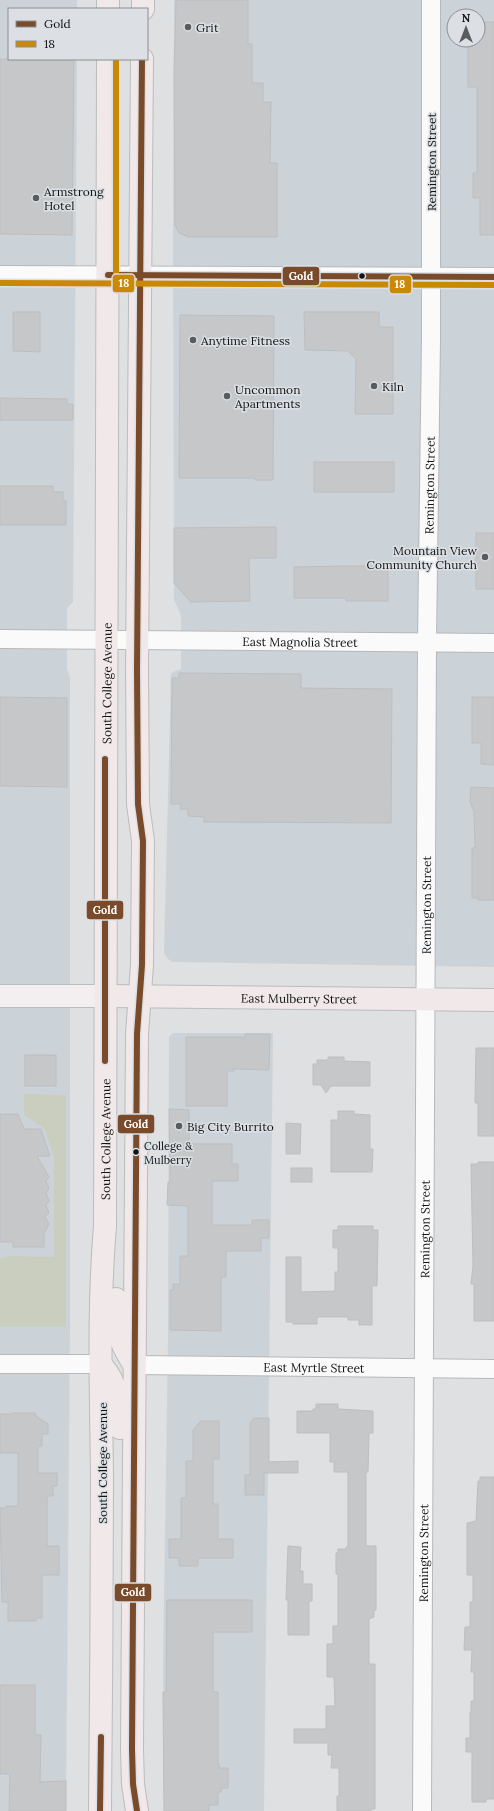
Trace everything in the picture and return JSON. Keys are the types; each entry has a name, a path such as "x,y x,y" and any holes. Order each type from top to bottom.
{"highway":[{"name":"South College Avenue","path":"100,1811 102,1584 101,1364 102,1253 105,1226 108,60"},
{"path":"137,1811 133,1784 132,1750 137,1034 142,965 142,842 138,804 138,639 142,275 142,60"},
{"name":"East Mulberry Street","path":"105,996 494,1000"},
{"path":"105,1226 115,1263 116,1327 122,1345 134,1365"},
{"path":"101,1364 111,1376 120,1403 121,1494 133,1524"}],"main road":[{"path":"0,996 105,996"}],"street":[{"name":"Remington Street","path":"422,1811 427,642 431,276 431,0"},
{"path":"0,275 494,277"},
{"name":"East Magnolia Street","path":"0,638 494,643"},
{"path":"0,1364 101,1364"},
{"name":"East Myrtle Street","path":"134,1365 494,1369"}],"shaded area":[{"path":"0,0 77,0 77,8 8,8 8,60 77,60 73,602 67,608 67,669 70,677 70,1330 66,1811 0,1811"},
{"path":"174,0 494,0 494,967 173,962 168,959 164,953 171,673 181,669 181,616 174,599"},
{"path":"173,1033 273,1033 264,1811 164,1811 163,1665 168,1339 169,1037"}],"green space":[{"path":"24,1094 66,1095 66,1327 0,1327 0,1259 8,1256 54,1257 54,1157 45,1129 24,1115"}],"building":[{"path":"176,0 248,0 248,44 252,44 252,83 263,83 263,102 271,102 270,163 277,163 277,237 188,237 179,233 175,225 174,75"},
{"path":"486,22 494,22 494,235 480,235 480,198 473,198 473,173 477,173 477,87 468,87 468,48 486,48"},
{"path":"0,59 74,60 72,235 0,234"},
{"path":"13,312 40,312 40,352 13,351"},
{"name":"Kiln","path":"304,312 379,312 379,327 393,327 393,414 355,414 356,359 348,351 305,350"},
{"name":"Uncommon Apartments","path":"180,315 274,316 273,480 255,480 255,478 179,478"},
{"path":"0,398 67,399 67,404 73,404 73,420 0,420"},
{"path":"314,462 394,462 394,492 314,492"},
{"path":"0,486 53,486 53,492 63,492 63,501 66,501 66,525 0,525"},
{"path":"276,527 276,558 249,558 250,601 191,602 174,583 174,528"},
{"name":"Mountain View Community Church","path":"476,533 494,533 494,589 476,589"},
{"path":"388,566 388,601 346,601 346,598 294,598 294,567"},
{"path":"179,673 301,674 301,688 392,689 391,823 204,822 204,817 188,816 188,809 180,809 181,804 171,804 172,678 179,678"},
{"path":"0,697 67,698 67,787 0,786"},
{"path":"472,697 494,697 494,765 481,764 481,743 472,743"},
{"path":"471,787 494,788 494,900 478,900 478,898 472,898 472,848 475,848 474,812 470,801"},
{"path":"245,1034 270,1034 269,1070 234,1069 234,1071 227,1071 227,1106 186,1106 186,1037 245,1037"},
{"path":"476,1048 494,1048 494,1136 478,1136 478,1103 475,1103"},
{"path":"25,1055 56,1055 56,1086 25,1086"},
{"path":"328,1057 344,1057 344,1061 370,1062 370,1086 331,1086 326,1093 321,1085 313,1085 313,1064 317,1064 317,1060 328,1060"},
{"path":"169,1109 189,1110 189,1144 232,1144 232,1164 238,1164 238,1181 212,1181 212,1225 252,1225 252,1220 269,1220 269,1238 261,1238 261,1251 226,1251 226,1277 221,1277 221,1331 170,1330 170,1290 173,1290 173,1284 180,1284 180,1256 188,1256 188,1206 167,1205 168,1182 170,1182"},
{"path":"338,1111 354,1111 354,1114 370,1115 370,1149 373,1149 372,1172 331,1172 331,1120 338,1120"},
{"path":"0,1114 18,1114 24,1129 41,1129 50,1156 37,1156 49,1177 46,1181 49,1188 46,1193 49,1201 46,1205 49,1213 45,1217 49,1224 44,1234 44,1247 13,1247 13,1242 0,1242"},
{"path":"286,1123 301,1124 300,1154 286,1154"},
{"path":"478,1162 494,1162 494,1321 474,1321 474,1284 471,1284 473,1266 471,1164 478,1164"},
{"path":"291,1168 312,1168 312,1182 291,1182"},
{"path":"338,1226 373,1226 373,1230 378,1230 377,1286 372,1286 372,1325 359,1325 359,1320 348,1320 348,1317 317,1317 317,1324 293,1324 293,1322 286,1322 286,1257 301,1257 301,1292 335,1291 335,1272 338,1272 338,1248 333,1248 333,1230 338,1230"},
{"path":"316,1404 338,1404 338,1409 373,1411 373,1433 369,1433 368,1472 366,1472 366,1546 376,1546 376,1610 374,1610 374,1617 369,1619 369,1664 375,1664 375,1809 371,1809 371,1811 337,1811 337,1796 339,1796 339,1768 331,1768 332,1755 328,1755 328,1743 294,1743 294,1729 326,1729 326,1706 335,1706 334,1677 327,1677 327,1644 333,1644 333,1626 338,1626 338,1574 336,1574 336,1553 338,1553 338,1549 346,1549 346,1547 348,1547 348,1472 334,1472 334,1462 330,1462 330,1433 297,1433 297,1411 313,1411 313,1409 316,1409"},
{"path":"35,1413 36,1416 48,1424 48,1434 42,1434 42,1446 38,1446 38,1473 57,1473 57,1486 53,1486 53,1496 47,1496 47,1546 59,1546 59,1575 42,1575 42,1618 36,1618 36,1621 8,1621 8,1602 2,1602 0,1508 6,1508 6,1506 18,1506 18,1453 0,1453 0,1414"},
{"path":"254,1418 269,1418 269,1462 298,1461 298,1473 264,1473 264,1495 245,1495 245,1475 250,1475 250,1423"},
{"path":"201,1421 219,1421 219,1459 213,1459 213,1504 218,1504 218,1539 233,1539 233,1558 198,1558 198,1566 179,1566 179,1558 169,1558 169,1539 181,1539 181,1498 186,1498 186,1461 193,1461 193,1430"},
{"path":"480,1477 494,1477 494,1799 486,1799 486,1802 472,1802 472,1752 466,1752 466,1738 470,1738 471,1701 474,1701 474,1672 471,1672 472,1650 464,1650 465,1627 470,1627 470,1602 473,1602 473,1575 467,1575 467,1523 476,1521 478,1481 480,1481"},
{"path":"288,1546 301,1547 300,1571 303,1571 303,1584 312,1584 312,1601 309,1601 309,1635 288,1635 288,1600 286,1600"},
{"path":"167,1600 252,1600 252,1632 213,1632 213,1692 218,1692 218,1764 219,1768 228,1768 228,1788 221,1788 221,1792 218,1792 218,1805 209,1805 209,1811 164,1811 163,1692 166,1692"},
{"path":"0,1685 35,1685 35,1735 41,1735 40,1782 66,1781 66,1811 9,1811 10,1774 0,1774"}],"transit line":[{"name":"18","path":"116,60 116,275"},
{"name":"Gold","path":"137,1811 133,1784 132,1749 137,1034 142,965 143,841 138,804 137,670 142,60"},
{"name":"Gold","path":"108,275 494,277"},
{"name":"18","path":"0,283 494,285"},
{"name":"Gold","path":"105,759 105,1061"},
{"name":"Gold","path":"100,1811 101,1737"}],"place":[{"name":"Grit","path":"188,27"},
{"name":"Armstrong Hotel","path":"36,198"},
{"name":"Anytime Fitness","path":"193,340"},
{"name":"Kiln","path":"374,386"},
{"name":"Uncommon Apartments","path":"227,396"},
{"name":"Mountain View Community Church","path":"485,557"},
{"name":"Big City Burrito","path":"179,1126"},
{"name":"College & Mulberry","path":"136,1152"}]}
